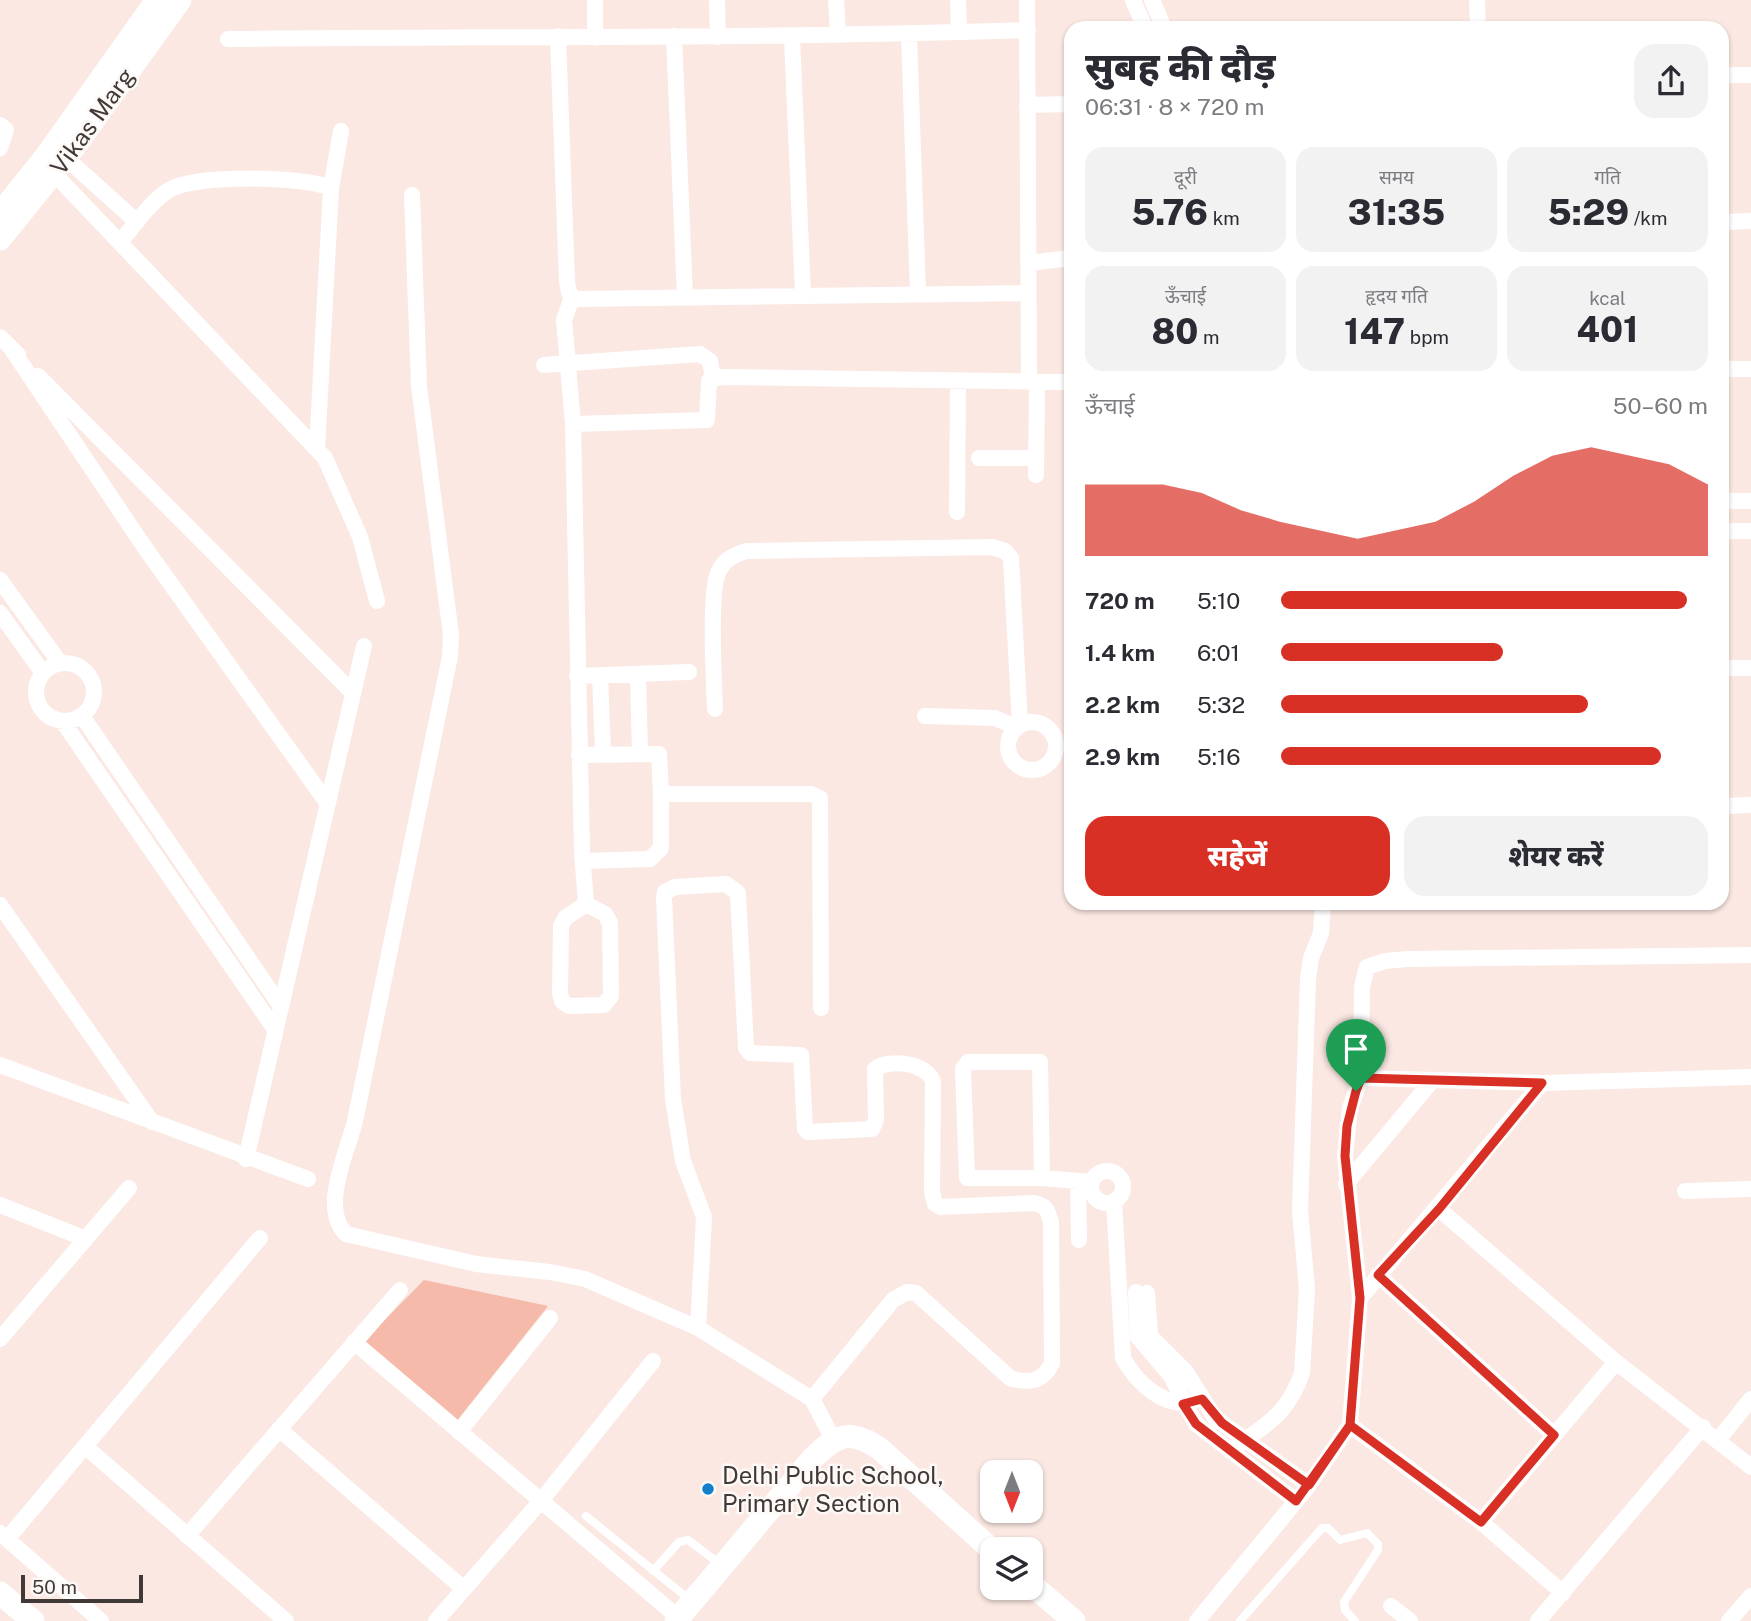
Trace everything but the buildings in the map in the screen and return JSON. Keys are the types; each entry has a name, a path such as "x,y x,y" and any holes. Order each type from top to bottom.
{"main road":[{"name":"Vikas Marg","path":"0,214 54,164 158,0"},
{"name":"Vikas Marg","path":"0,239 180,0"},
{"path":"682,1614 813,1458 833,1439 849,1436 863,1438 880,1449 980,1539"},
{"path":"0,1593 33,1621"},
{"path":"1043,1594 1074,1621"},
{"path":"0,1613 9,1621"}],"street":[{"path":"595,0 595,38"},
{"path":"717,0 718,37"},
{"path":"836,0 838,35"},
{"path":"958,0 959,32"},
{"path":"1027,0 1028,293 1036,475"},
{"path":"1133,0 1142,21"},
{"path":"1152,0 1161,21"},
{"path":"1477,0 1478,21"},
{"path":"228,39 792,37 1028,30"},
{"path":"909,35 918,293"},
{"path":"558,36 567,282 572,297 564,320 573,424 579,754 586,904"},
{"path":"674,36 685,297"},
{"path":"792,37 803,295"},
{"path":"1729,75 1751,75"},
{"path":"1027,105 1064,104"},
{"path":"0,125 6,134 0,148"},
{"path":"317,449 331,188 341,131"},
{"path":"54,164 137,222"},
{"path":"54,164 120,242 317,449 348,507 372,573 377,601"},
{"path":"120,242 168,191 191,181 307,182 331,188"},
{"path":"412,195 419,386 451,635 450,656 334,1215 337,1225 346,1234 476,1264 550,1272 585,1279 698,1328 812,1399 833,1439"},
{"path":"1729,222 1751,221"},
{"path":"1028,262 1064,259"},
{"path":"572,297 586,302 685,297 1028,293"},
{"path":"5,342 352,692"},
{"path":"5,342 144,545 328,804"},
{"path":"544,365 700,354 710,360 713,378 708,386 710,412 707,420 573,424"},
{"path":"1729,369 1751,369"},
{"path":"713,378 1064,382"},
{"path":"957,512 958,381"},
{"path":"979,458 1036,458"},
{"path":"1729,501 1751,501"},
{"path":"1729,531 1751,531"},
{"path":"715,709 715,584 724,563 733,555 746,551 992,547 1005,551 1011,558 1016,729 1008,750 1011,758 1023,769 1040,769 1053,759 1057,744 1051,730 1038,722 1016,729 925,720"},
{"path":"0,580 60,663"},
{"path":"0,613 43,673"},
{"path":"246,1158 364,646"},
{"path":"63,722 82,716 93,701 93,681 80,667 60,663 43,673 38,681 36,699 46,715 63,722 232,971 274,1028"},
{"path":"1729,668 1751,668"},
{"path":"577,676 690,672"},
{"path":"638,674 640,752"},
{"path":"600,675 603,752"},
{"path":"82,716 281,1005"},
{"path":"579,754 659,754 661,794 661,848 656,856 583,862"},
{"path":"1053,759 1064,760"},
{"path":"661,794 811,794 820,799 821,1007"},
{"path":"1729,806 1751,805"},
{"path":"698,1328 704,1217 683,1161 673,1098 664,898 666,892 675,887 726,884 738,893 746,1048 750,1053 801,1055 805,1129 808,1132 872,1129 876,1120 874,1069 885,1064 921,1067 931,1076 933,1082 932,1192 935,1204 940,1207 1033,1203 1043,1205 1048,1210 1051,1223 1052,1363 1047,1373 1037,1380 1024,1383 1010,1378 916,1293 907,1292 892,1300 812,1399"},
{"path":"586,904 605,914 610,923 611,996 604,1005 569,1006 562,1001 560,993 561,926 565,918 586,904"},
{"path":"0,905 152,1122"},
{"path":"1230,1451 1272,1423 1298,1385 1302,1373 1307,1290 1300,1202 1308,979 1311,958 1321,933 1323,910"},
{"path":"1197,1621 1309,1485 1350,1425 1360,1298 1346,1184 1347,1126 1361,1078 1364,972 1373,964 1407,960 1751,955"},
{"path":"1042,1178 1040,1062 968,1062 963,1069 966,1177 1042,1178 1085,1182 1103,1172 1117,1176 1122,1189 1114,1201 1123,1358 1134,1374 1157,1395 1170,1402 1183,1404 1202,1399"},
{"path":"0,1065 308,1179"},
{"path":"1361,1078 1542,1083 1751,1077"},
{"path":"1346,1184 1431,1082"},
{"path":"1360,1298 1439,1209 1542,1083"},
{"path":"1085,1182 1098,1201 1114,1201"},
{"path":"1079,1240 1085,1182"},
{"path":"0,1339 129,1188"},
{"path":"1685,1191 1751,1189"},
{"path":"0,1205 86,1239"},
{"path":"1439,1209 1616,1362 1703,1427 1751,1467"},
{"path":"101,1621 4,1536 87,1448 260,1238"},
{"path":"1378,1275 1554,1435"},
{"path":"187,1536 400,1290"},
{"path":"1296,1501 1196,1424 1183,1404 1171,1376 1138,1337 1142,1292 1150,1336 1186,1373 1215,1418 1309,1485"},
{"path":"459,1432 550,1318"},
{"path":"354,1342 540,1502 682,1614"},
{"path":"436,1621 540,1502 653,1360"},
{"path":"1481,1522 1616,1362"},
{"path":"1718,1440 1751,1399"},
{"path":"1350,1425 1481,1522 1563,1593"},
{"path":"1538,1621 1703,1427"},
{"path":"279,1429 464,1589"},
{"path":"87,1448 286,1621"},
{"path":"1730,1621 1751,1595"},
{"path":"1391,1606 1410,1621"}],"lane":[{"path":"586,1516 653,1571 682,1614"},
{"path":"1240,1621 1322,1528 1328,1528 1340,1540 1367,1533 1378,1544 1378,1550 1344,1602 1345,1610 1355,1621"},
{"path":"653,1571 679,1542 688,1540 723,1566"}],"shaded area":[{"path":"424,1280 548,1306 455,1423 363,1342"}],"place":[{"name":"Delhi Public School, Primary Section","path":"708,1489"}],"route":[{"path":"1356,1091 1350,1108 1345,1156 1360,1298 1350,1425 1309,1485 1246,1439 1215,1418 1202,1399 1183,1404 1196,1424 1296,1501 1306,1489 1334,1447 1350,1425 1481,1522 1554,1435 1378,1275 1439,1209 1542,1083 1361,1078 1356,1091"}]}
